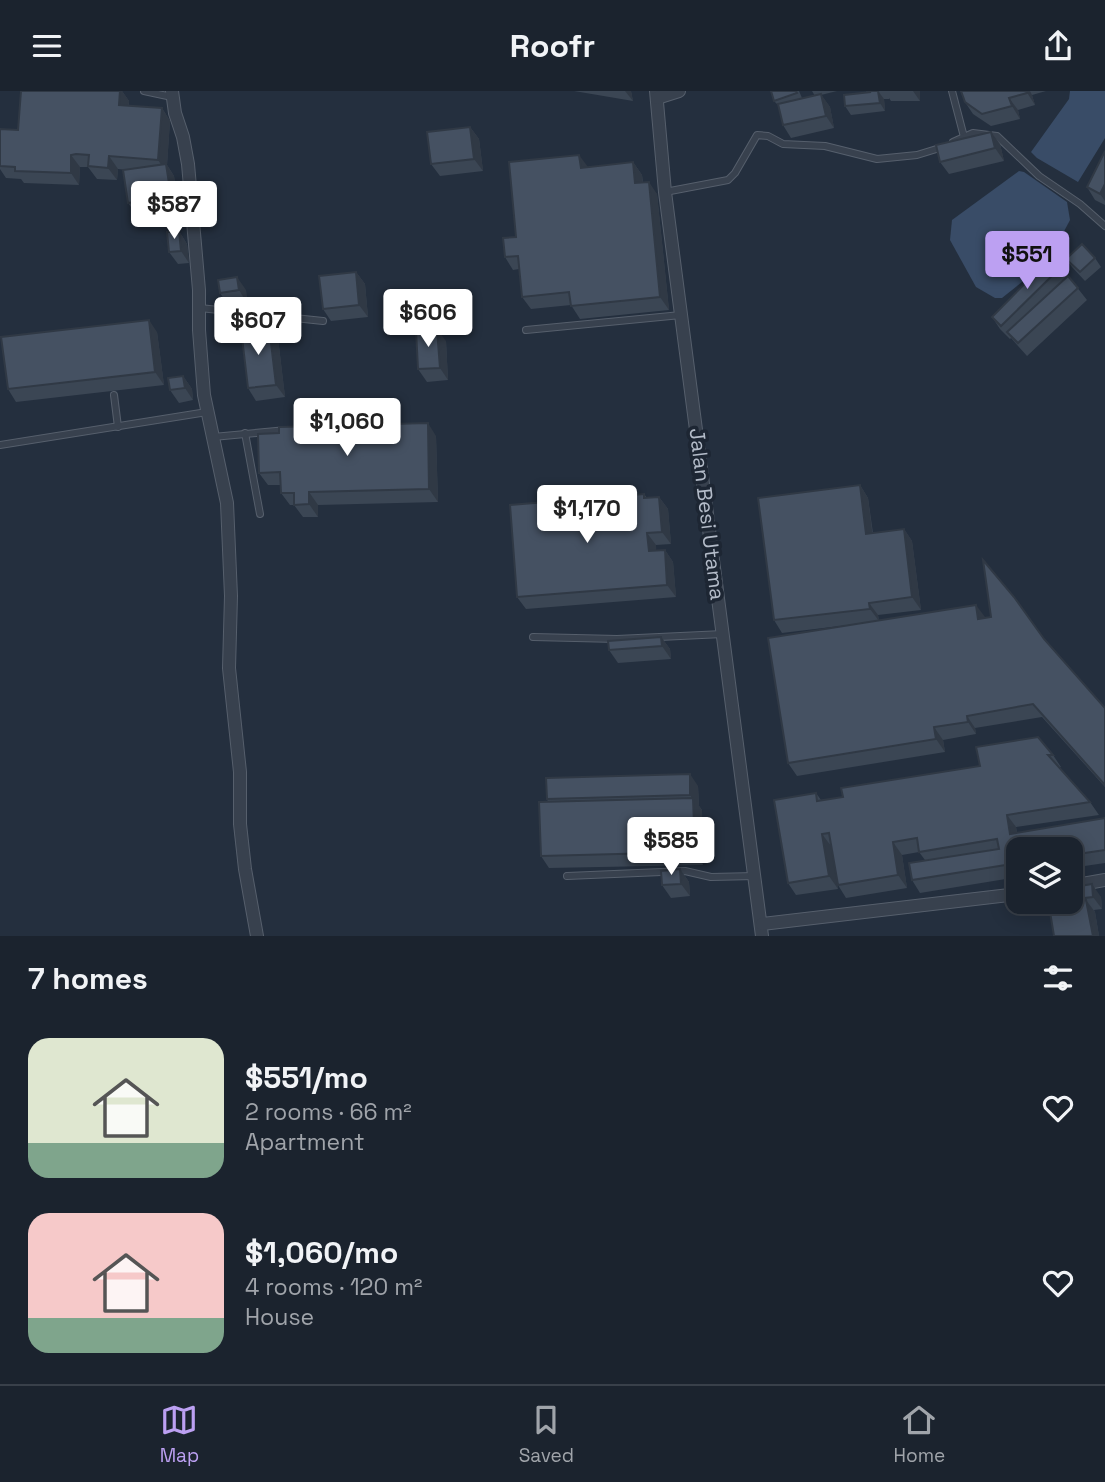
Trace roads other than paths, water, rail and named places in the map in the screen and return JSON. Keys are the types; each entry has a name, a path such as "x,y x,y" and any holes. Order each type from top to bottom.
{"street":[{"path":"657,95 679,91"},
{"path":"172,94 188,164 207,412 227,503 231,596 229,668 240,772 240,824 257,936"},
{"name":"Jalan Besi Utama","path":"657,95 665,192 762,930"},
{"path":"1083,883 1105,880"},
{"path":"762,930 1006,896"}],"lane":[{"path":"144,91 172,94"},
{"path":"952,91 964,137"},
{"path":"665,192 728,180 757,135 768,136 783,143 825,146 877,159 936,150 979,132 997,136 1039,176 1080,204 1105,226"},
{"path":"199,308 323,321"},
{"path":"526,330 681,315"},
{"path":"114,395 118,427"},
{"path":"0,445 207,412"},
{"path":"213,437 291,429"},
{"path":"245,433 260,515"},
{"path":"533,637 617,639 723,634"},
{"path":"567,876 685,871 711,877 755,876"}],"water":[{"path":"1070,91 1105,91 1105,138 1078,182 1031,152 1069,99"},
{"path":"1019,171 1067,202 1070,220 1053,252 1037,270 1002,298 995,298 976,287 950,240 952,220"}]}
